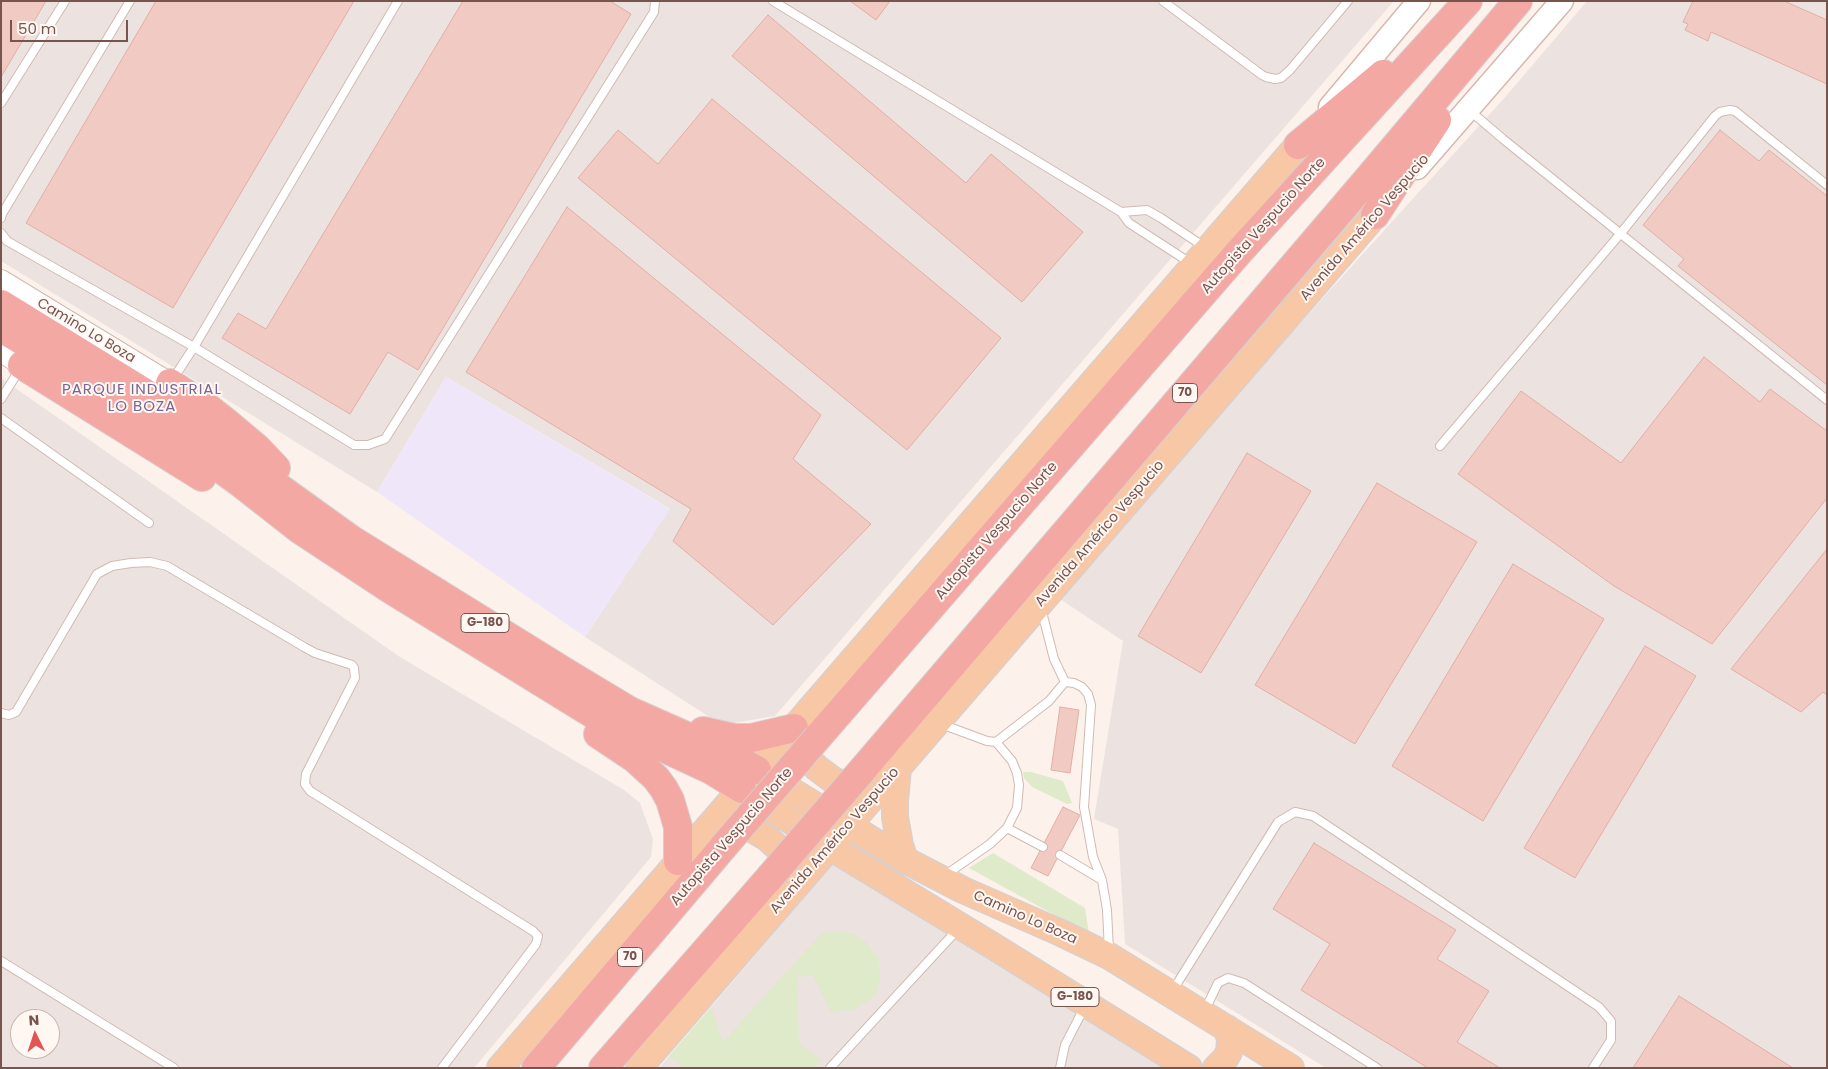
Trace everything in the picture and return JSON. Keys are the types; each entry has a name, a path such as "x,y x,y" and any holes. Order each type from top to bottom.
{"highway":[{"path":"1298,145 1466,3"},
{"name":"Autopista Vespucio Norte","path":"536,1068 724,846 806,733 1245,245 1466,3"},
{"path":"1374,215 1511,8"},
{"name":"70","path":"603,1068 864,768 1347,204 1511,8"},
{"path":"1,304 160,402 312,525"},
{"path":"1,328 153,420 239,482 312,525"},
{"path":"12,359 170,456 247,508 268,519 312,525"},
{"path":"170,383 207,406 245,437 268,460 312,525"},
{"name":"G-180","path":"312,525 390,589 601,719 722,775 750,779"},
{"name":"G-180","path":"312,525 370,552 615,703 727,754 750,779"},
{"path":"561,695 587,726 634,758 660,784 670,800 678,827 678,861"},
{"path":"649,720 680,724 734,738 806,733"}],"main road":[{"path":"500,1068 750,779 806,733 1201,257 1419,1"},
{"name":"Avenida Américo Vespucio","path":"646,1063 1374,215 1562,1"},
{"path":"806,733 806,757 817,768 833,780 850,788 877,792"},
{"path":"898,768 895,818 905,860"},
{"name":"Camino Lo Boza","path":"750,779 848,826 940,879 1109,956 1291,1068"},
{"name":"G-180","path":"750,779 830,847 1189,1068"},
{"path":"716,818 743,824 768,838 787,856 802,879"},
{"path":"1216,1068 1229,1052 1230,1040 1226,1028"}],"street":[{"name":"Camino Lo Boza","path":"1,280 170,383"}],"lane":[{"path":"1,103 65,1"},
{"path":"1,218 130,1"},
{"path":"170,383 194,347 398,1"},
{"path":"1,233 7,241 194,347 354,445 368,445 385,439 654,12 655,1"},
{"path":"772,1 1121,212 1129,223 1201,257"},
{"path":"1163,1 1262,75 1275,79 1281,78 1290,70 1348,1"},
{"path":"1468,110 1827,400"},
{"path":"1440,446 1621,233 1715,116 1725,111 1735,112 1827,185"},
{"path":"1121,212 1147,210 1161,218 1201,257"},
{"path":"1,399 12,359"},
{"path":"1,418 149,523"},
{"path":"1,713 9,715 16,712 97,574 112,566 130,563 150,562 167,566 304,647 352,665 355,678 306,774 305,784 310,791 533,930 538,936 536,944 442,1068"},
{"path":"1040,604 1054,659 1065,682"},
{"path":"996,742 1049,701 1065,682"},
{"path":"1065,682 1074,683 1082,687 1088,694 1091,705 1084,807 1093,857 1102,880 1107,910 1109,956"},
{"path":"937,723 987,741 996,742 1012,761 1019,785 1017,808 1007,828 983,850 940,879"},
{"path":"1171,994 1278,822 1295,812 1313,816 1599,1007 1611,1022 1610,1040 1593,1068"},
{"path":"1007,828 1043,847"},
{"path":"1060,855 1102,880"},
{"path":"830,1068 961,926"},
{"path":"1,961 174,1068"},
{"path":"1203,1014 1218,983 1228,978 1244,983 1377,1068"},
{"path":"1060,1068 1064,1045 1087,1004"}],"shaded area":[{"path":"1,1 1394,1 775,716 722,725 585,637 669,508 446,377 377,492 1,261"},
{"path":"1587,1 1827,1 1827,1068 1326,1068 1125,944 1118,829 1094,819 1123,641 1060,599 1252,376 1507,95"},
{"path":"446,377 670,509 585,637 377,492"},
{"path":"1,378 400,657 624,790 640,803 653,839 651,857 474,1068 1,1068"},
{"path":"833,864 1059,998 1163,1068 659,1068"}],"green space":[{"path":"1023,772 1031,772 1063,781 1072,803 1067,804 1032,787 1024,778"},
{"path":"993,853 1085,908 1089,934 969,868"},
{"path":"843,931 857,936 868,944 879,959 880,980 876,995 855,1009 831,1012 813,975 797,977 799,1044 821,1060 814,1068 683,1068 669,1056 711,1007 723,1042 821,934"}],"building":[{"path":"1,1 46,1 1,77"},
{"path":"156,1 354,1 173,308 26,223"},
{"path":"463,1 610,1 631,14 418,370 388,352 350,414 222,338 238,313 266,329"},
{"path":"850,1 890,1 876,20"},
{"path":"1693,1 1784,1 1827,20 1827,84 1711,32 1708,41 1685,30 1688,24 1683,22"},
{"path":"768,15 966,183 991,154 1083,232 1022,302 732,56"},
{"path":"712,99 1001,338 907,450 578,178 618,130 658,164"},
{"path":"1720,130 1759,161 1769,150 1827,196 1827,385 1678,266 1684,259 1643,225"},
{"path":"567,207 821,415 793,459 871,524 773,625 673,541 691,509 466,372"},
{"path":"1704,357 1760,402 1770,389 1827,431 1827,498 1712,644 1614,586 1458,474 1521,391 1621,463"},
{"path":"1247,453 1311,491 1201,673 1138,636"},
{"path":"1377,483 1477,542 1355,744 1255,685"},
{"path":"1827,549 1827,695 1823,692 1801,712 1731,669"},
{"path":"1513,564 1604,619 1483,821 1392,766"},
{"path":"1645,646 1696,676 1575,878 1524,848"},
{"path":"1060,707 1079,710 1070,773 1051,770"},
{"path":"1063,807 1080,815 1048,876 1031,868"},
{"path":"1314,843 1456,930 1437,959 1489,991 1457,1042 1500,1068 1428,1068 1301,990 1330,944 1273,909"},
{"path":"1679,996 1793,1068 1633,1068"}],"district":[{"name":"PARQUE INDUSTRIAL LO BOZA","path":"142,398"}]}
